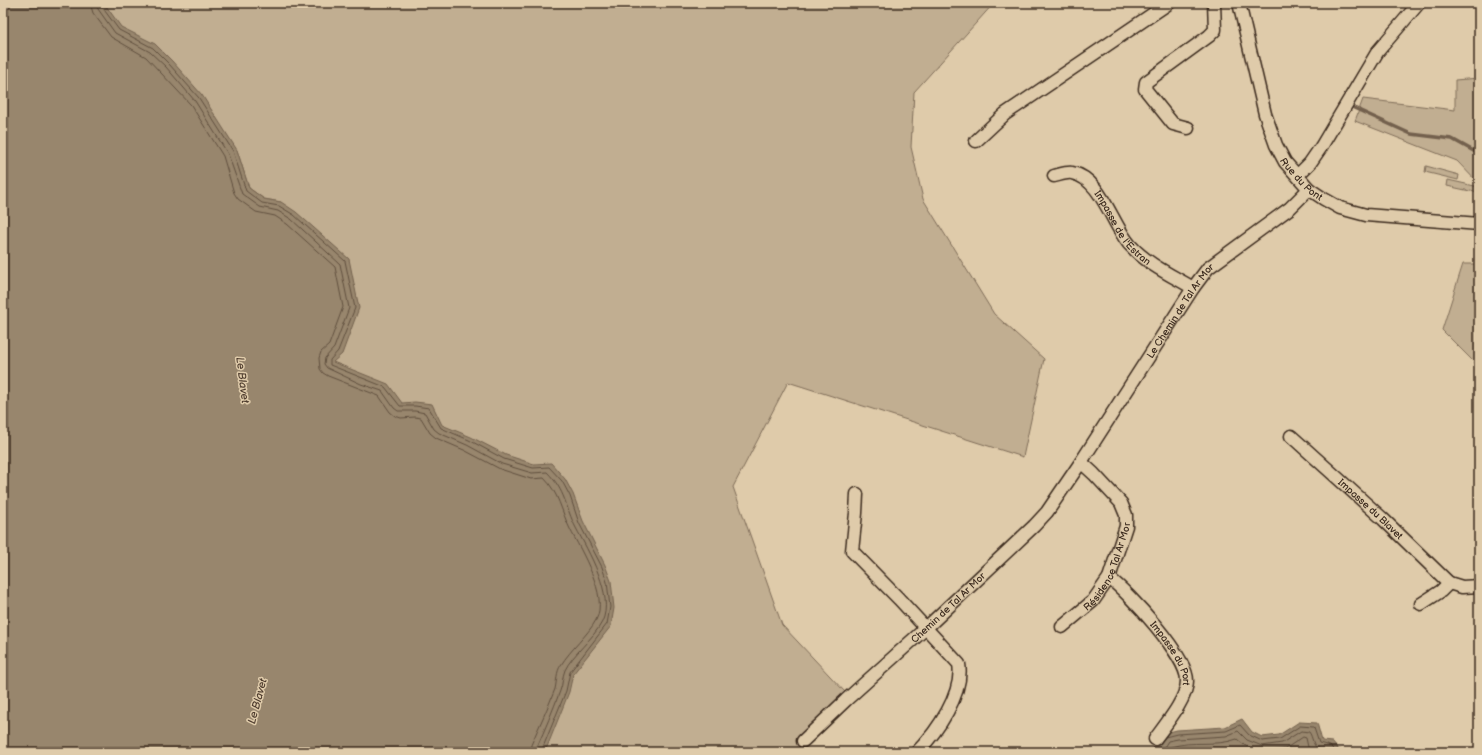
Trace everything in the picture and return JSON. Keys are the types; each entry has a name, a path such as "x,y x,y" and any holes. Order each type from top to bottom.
{"street":[{"path":"976,141 1006,114 1169,3"},
{"path":"1188,128 1173,124 1145,89 1146,82 1215,30 1214,3"},
{"name":"Rue du Pont","path":"1239,3 1265,114 1285,162 1309,189 1340,208 1366,215 1479,224"},
{"path":"1298,176 1310,164 1321,147 1378,51 1419,3"},
{"name":"Impasse de l'Estran","path":"1054,176 1072,173 1087,180 1100,194 1129,244 1146,261 1193,288"},
{"name":"Le Chemin de Tal Ar Mor","path":"1082,462 1193,288 1208,268 1290,208 1309,189"},
{"name":"Impasse du Blavet","path":"1292,436 1449,583"},
{"name":"Résidence Tal Ar Mor","path":"1062,627 1094,601 1109,578 1126,526 1126,515 1121,503 1082,462"},
{"name":"Chemin de Tal Ar Mor","path":"803,741 1034,526 1082,462"},
{"path":"857,494 852,551 959,664 960,673 957,686 942,721 917,752"},
{"name":"Impasse du Port","path":"1109,578 1133,600 1156,628 1179,659 1187,674 1186,688 1182,698 1155,739"},
{"path":"1421,604 1441,591 1449,583 1462,587 1479,586"}],"shaded area":[{"path":"3,3 994,3 914,92 911,147 923,199 994,314 1044,359 1023,457 788,382 733,487 782,625 845,692 800,752 373,752 343,398 281,202 264,199 249,188 237,150"},
{"path":"1479,78 1479,184 1457,161 1355,121 1363,99 1455,110 1455,80"},
{"path":"1426,166 1459,175 1458,180 1425,172"},
{"path":"1448,180 1479,187 1479,193 1447,186"},
{"path":"1463,264 1479,264 1479,367 1442,330"}],"water":[{"name":"Le Blavet","path":"3,3 104,3 121,27 155,44 202,95 237,150 249,188 264,199 281,202 296,212 349,259 359,308 342,354 333,362 388,384 402,403 415,402 432,404 442,425 471,437 506,455 534,464 551,463 565,479 573,494 583,521 605,565 611,581 614,608 611,626 573,674 569,692 545,752 3,752"},
{"path":"1242,719 1252,732 1262,737 1279,735 1299,722 1317,723 1322,741 1332,742 1338,749 1346,752 1148,752 1161,734 1177,730 1225,727"}],"waterway":[{"path":"1354,108 1411,134 1452,139 1479,154"}]}
